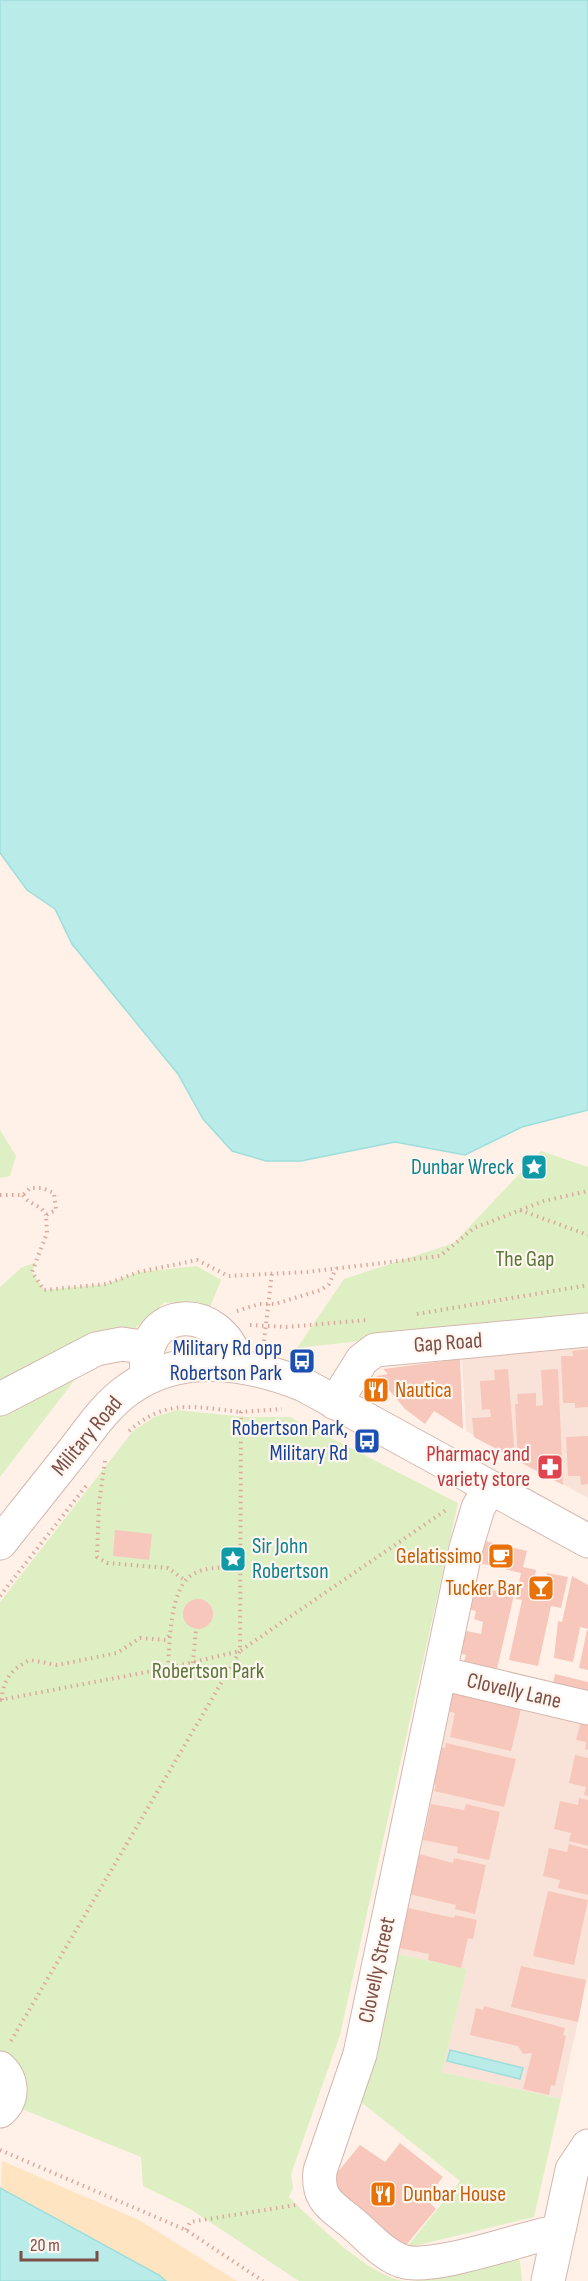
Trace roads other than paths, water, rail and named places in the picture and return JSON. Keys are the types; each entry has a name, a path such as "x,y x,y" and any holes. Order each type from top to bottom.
{"street":[{"path":"0,1399 96,1349 122,1344 148,1363 163,1326 177,1319 195,1318 224,1336 234,1348 238,1365"},
{"name":"Gap Road","path":"335,1403 362,1360 375,1350 588,1330"},
{"name":"Military Road","path":"0,1543 101,1415 129,1389 148,1363 188,1366 238,1365 276,1374 304,1385 588,1541"},
{"name":"Clovelly Street","path":"490,1487 472,1525 360,2054 320,2171 318,2187 326,2200 385,2251 405,2262 444,2259 546,2234 557,2237"},
{"name":"Clovelly Lane","path":"440,1673 588,1708"},
{"path":"0,2111 9,2100 10,2093 8,2078 1,2069"},
{"path":"548,2281 572,2170 588,2146"}],"water":[{"path":"0,0 588,0 588,1110 522,1127 465,1155 395,1142 301,1161 266,1161 232,1151 203,1119 178,1074 72,944 55,909 27,890 0,853"},
{"path":"450,2050 523,2068 520,2079 447,2061"},
{"path":"0,2188 159,2275 166,2281 0,2281"}],"place":[{"name":"Dunbar Wreck","path":"534,1167"},
{"name":"Military Rd opp Robertson Park","path":"302,1361"},
{"name":"Nautica","path":"376,1390"},
{"name":"Robertson Park, Military Rd","path":"367,1441"},
{"name":"Pharmacy and variety store","path":"550,1467"},
{"name":"Gelatissimo","path":"501,1556"},
{"name":"Sir John Robertson","path":"233,1559"},
{"name":"Tucker Bar","path":"541,1588"},
{"name":"Dunbar House","path":"383,2194"}],"park label":[{"name":"The Gap","path":"525,1259"},
{"name":"Robertson Park","path":"208,1671"}]}
